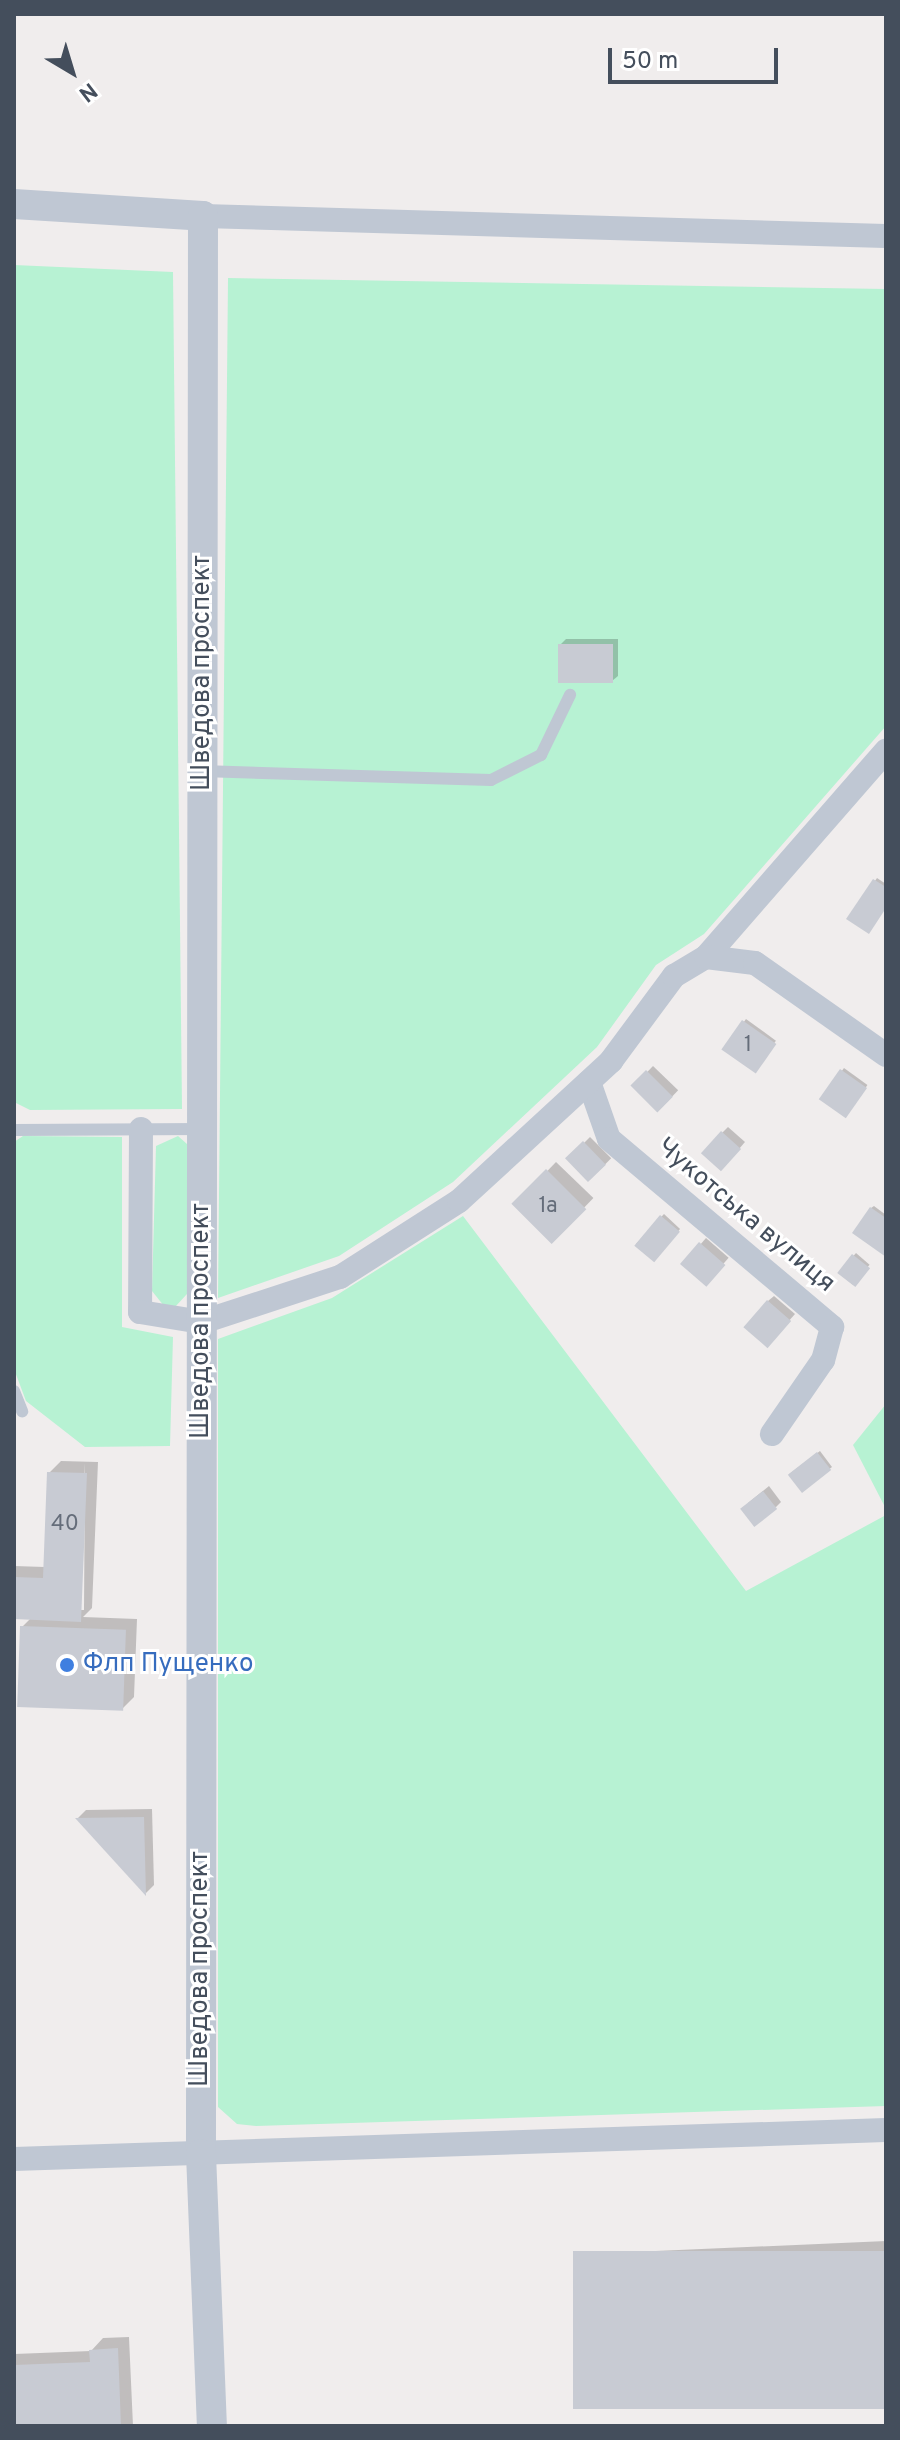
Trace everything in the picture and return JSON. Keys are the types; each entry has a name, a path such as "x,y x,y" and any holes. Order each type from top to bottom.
{"street":[{"path":"14,204 203,216 886,236"},
{"name":"Шведова проспект","path":"203,216 201,2154 212,2426"},
{"path":"141,1129 140,1312 202,1322 340,1277 459,1201 589,1082 674,976 706,957 886,751"},
{"path":"706,957 755,963 886,1055"},
{"name":"Чукотська вулиця","path":"589,1082 609,1139 832,1327 823,1360 772,1434"},
{"path":"14,2159 886,2130"}],"lane":[{"path":"202,771 491,780 541,755 570,695"},
{"path":"14,1130 202,1129"},
{"path":"14,1391 22,1411"}],"green space":[{"path":"14,265 173,272 182,1109 30,1110 14,1102"},
{"path":"228,278 886,289 886,726 704,934 656,965 597,1047 453,1182 339,1256 218,1298"},
{"path":"23,1136 122,1137 122,1327 173,1337 170,1446 85,1447 26,1401 14,1369 14,1142"},
{"path":"178,1136 187,1144 187,1294 175,1307 164,1306 152,1291 156,1146"},
{"path":"463,1216 746,1591 886,1515 886,2106 256,2126 237,2124 218,2107 218,1339 332,1298"},
{"path":"886,1404 886,1509 853,1445"}],"building":[{"path":"558,644 613,644 613,683 558,683"},
{"path":"873,879 886,887 886,908 869,934 846,919"},
{"path":"742,1020 776,1044 756,1074 721,1049"},
{"path":"840,1069 867,1088 846,1118 819,1099"},
{"path":"646,1070 673,1097 657,1112 630,1086"},
{"path":"721,1131 741,1149 721,1171 701,1153"},
{"path":"583,1141 606,1165 588,1182 565,1158"},
{"path":"546,1169 586,1209 552,1244 511,1204"},
{"path":"870,1207 886,1218 886,1257 852,1233"},
{"path":"660,1215 680,1232 654,1262 634,1246"},
{"path":"699,1242 725,1265 706,1287 680,1264"},
{"path":"852,1254 870,1268 855,1287 837,1273"},
{"path":"767,1300 791,1321 768,1348 743,1327"},
{"path":"817,1452 831,1470 802,1493 788,1475"},
{"path":"47,1472 87,1473 81,1622 14,1619 14,1577 43,1578"},
{"path":"763,1491 777,1509 754,1527 740,1509"},
{"path":"20,1626 126,1630 123,1711 17,1707"},
{"path":"144,1817 146,1896 75,1818"},
{"path":"573,2251 886,2251 886,2409 573,2409"},
{"path":"118,2348 121,2426 14,2426 14,2365 90,2362 89,2350"}],"place":[{"name":"Флп Пущенко","path":"67,1665"}]}
